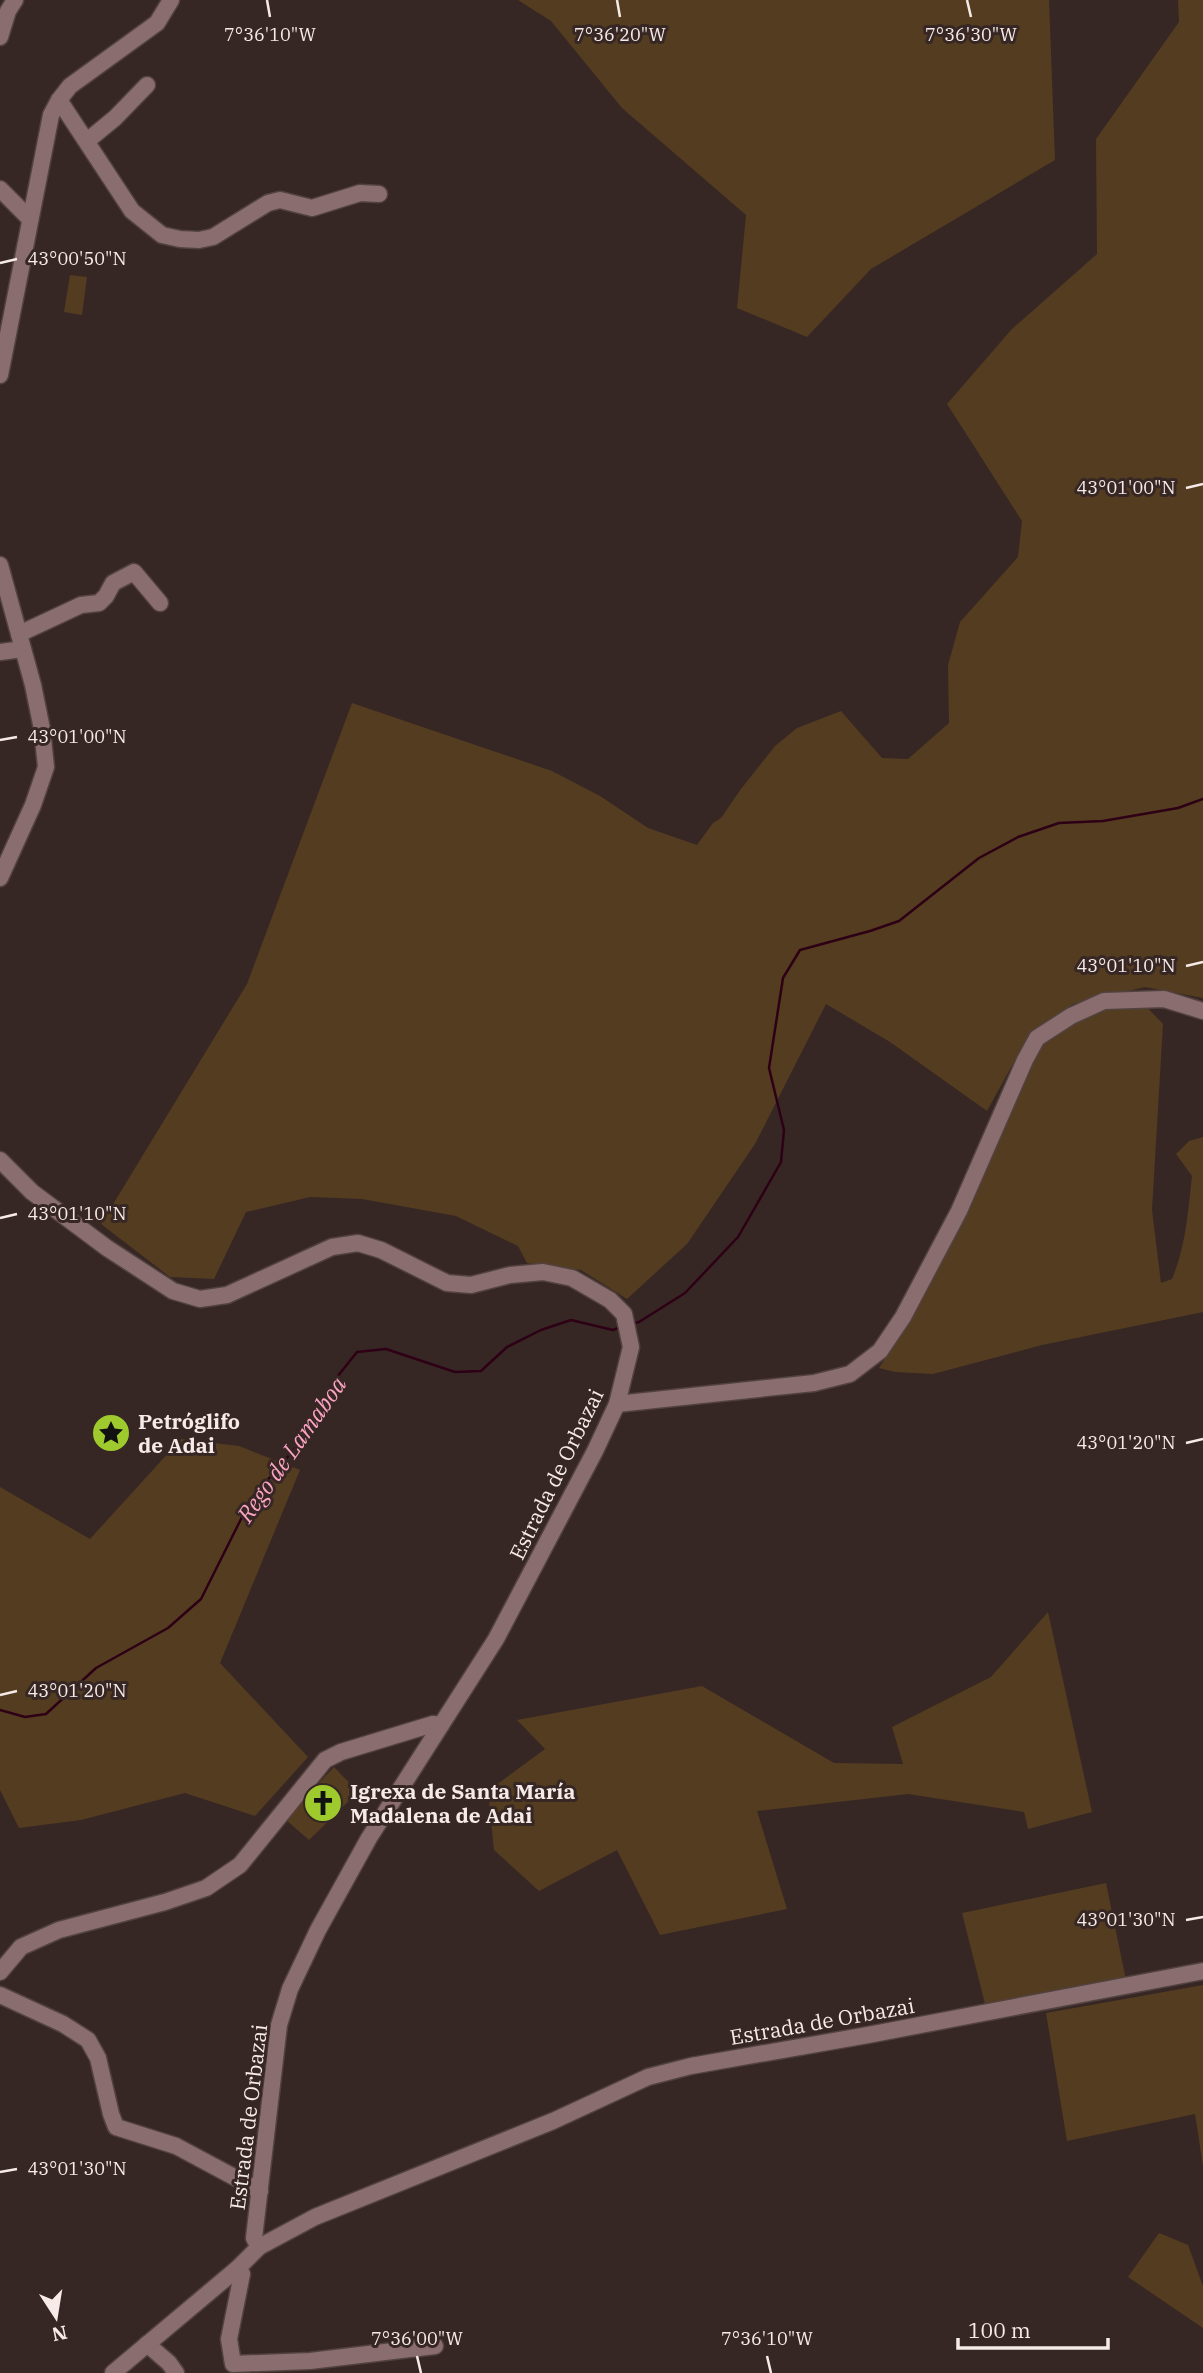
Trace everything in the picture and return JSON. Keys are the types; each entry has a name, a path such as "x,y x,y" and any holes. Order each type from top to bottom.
{"street":[{"path":"0,37 8,11 15,0"},
{"path":"0,375 51,116 70,86 157,23 171,0"},
{"path":"87,141 115,118 147,85"},
{"path":"59,100 132,211 162,235 199,240 213,237 268,203 280,200 312,208 360,193 379,194"},
{"path":"0,189 29,218"},
{"path":"0,565 42,729 46,767 33,805 0,878"},
{"path":"0,652 81,606 99,603 113,583 134,572 160,603"},
{"path":"617,1404 814,1383 850,1374 880,1351 904,1317 960,1211 1024,1060 1037,1038 1071,1016 1104,1000 1164,999 1203,1011"},
{"name":"Estrada de Orbazai","path":"0,1160 32,1192 107,1248 173,1291 200,1299 227,1295 332,1247 358,1243 381,1250 447,1283 471,1285 510,1275 543,1272 572,1278 610,1300 624,1314 631,1347 617,1404 595,1451 496,1639 369,1838 318,1930 290,1989 279,2025 254,2238 264,2245 315,2217 541,2126 648,2077 691,2066 881,2033 1203,1971"},
{"path":"0,1972 20,1947 59,1930 165,1902 206,1888 240,1865 325,1760 341,1752 418,1728 441,1725"},
{"path":"418,1728 432,1739"},
{"path":"0,1995 63,2024 88,2040 98,2058 110,2114 116,2127 176,2146 260,2191"},
{"path":"113,2373 264,2245"},
{"path":"238,2268 242,2274 229,2339 235,2369 435,2346"},
{"path":"147,2344 169,2363 176,2373"}],"shaded area":[{"path":"518,0 1049,0 1055,160 871,269 807,337 737,308 746,215 622,108 551,21"},
{"path":"1178,0 1203,0 1203,998 1145,987 1073,1004 1024,1044 987,1111 890,1042 826,1004 755,1144 687,1244 627,1299 581,1270 527,1263 518,1246 456,1216 362,1199 310,1197 246,1212 214,1279 170,1277 101,1224 247,984 352,703 552,771 600,796 648,828 697,845 713,823 721,818 775,746 797,728 841,711 882,758 908,759 949,723 948,665 960,622 1018,557 1022,521 947,404 1011,330 1097,254 1096,139 1179,22"},
{"path":"70,275 87,277 82,315 64,312"},
{"path":"1143,1003 1163,1024 1152,1210 1161,1283 1172,1279 1177,1267 1189,1202 1192,1176 1176,1154 1189,1141 1203,1137 1203,1312 1042,1345 933,1374 895,1372 879,1368 962,1222 1035,1053 1046,1034 1099,1005"},
{"path":"181,1439 239,1446 300,1470 220,1663 308,1757 255,1816 185,1793 81,1820 19,1828 0,1790 0,1487 90,1539"},
{"path":"1048,1612 1092,1812 1028,1829 1024,1812 908,1794 757,1811 787,1909 660,1935 617,1850 539,1891 494,1850 488,1791 545,1749 517,1720 702,1686 834,1763 903,1764 892,1727 991,1677"},
{"path":"334,1767 358,1792 309,1840 285,1819"},
{"path":"1106,1883 1126,1980 985,2004 962,1913"},
{"path":"1203,1985 1203,2166 1195,2114 1067,2141 1046,2013"},
{"path":"1159,2233 1188,2245 1203,2286 1203,2328 1128,2277"}],"waterway":[{"name":"Rego de Lamaboa","path":"631,1324 639,1322 685,1293 738,1237 781,1162 784,1130 769,1068 783,978 800,950 899,921 979,858 1018,837 1059,823 1103,821 1178,808 1203,799"},
{"name":"Rego de Lamaboa","path":"0,1710 25,1717 46,1714 96,1668 168,1628 201,1599 251,1499 299,1444 337,1377 357,1352 386,1349 455,1372 481,1371 507,1347 541,1330 571,1320 613,1330 621,1327"}],"place":[{"name":"Petróglifo de Adai","path":"111,1433"},
{"name":"Igrexa de Santa María Madalena de Adai","path":"323,1803"}]}
